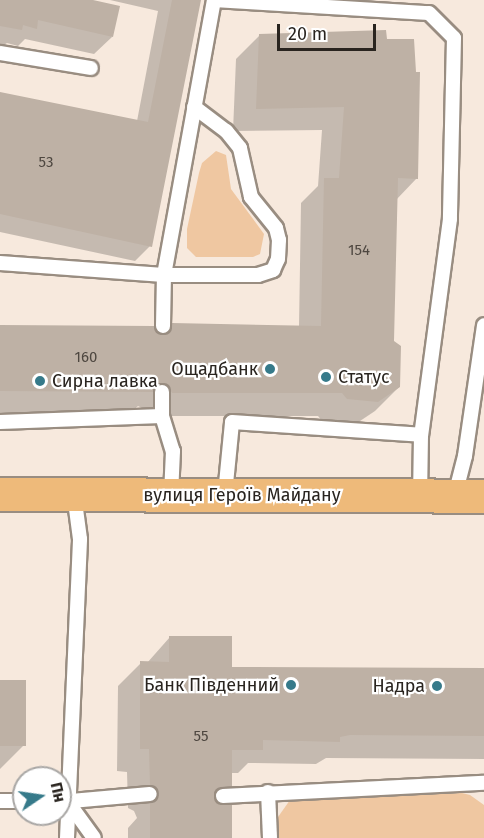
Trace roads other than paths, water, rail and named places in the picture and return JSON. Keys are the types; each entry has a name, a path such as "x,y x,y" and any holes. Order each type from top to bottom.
{"main road":[{"name":"вулиця Героїв Майдану","path":"0,494 469,497"}],"lane":[{"path":"163,326 164,274 214,0 429,13 454,38 450,219 421,435 420,498"},
{"path":"0,52 91,68"},
{"path":"0,263 164,274 258,275 273,270 278,259 279,240 276,228 251,197 240,148 226,131 194,107"},
{"path":"469,497 465,456 484,325"},
{"path":"162,392 162,416 173,451 171,495"},
{"path":"0,422 162,416"},
{"path":"225,494 232,422 421,435"},
{"path":"66,766 80,539 74,494"},
{"path":"223,796 484,783"},
{"path":"268,792 270,838"},
{"path":"72,801 150,794"},
{"path":"72,812 94,838"}],"place":[{"name":"Ощадбанк","path":"270,369"},
{"name":"Статус","path":"326,377"},
{"name":"Сирна лавка","path":"40,381"},
{"name":"Банк Південний","path":"291,685"},
{"name":"Надра","path":"437,686"}]}
